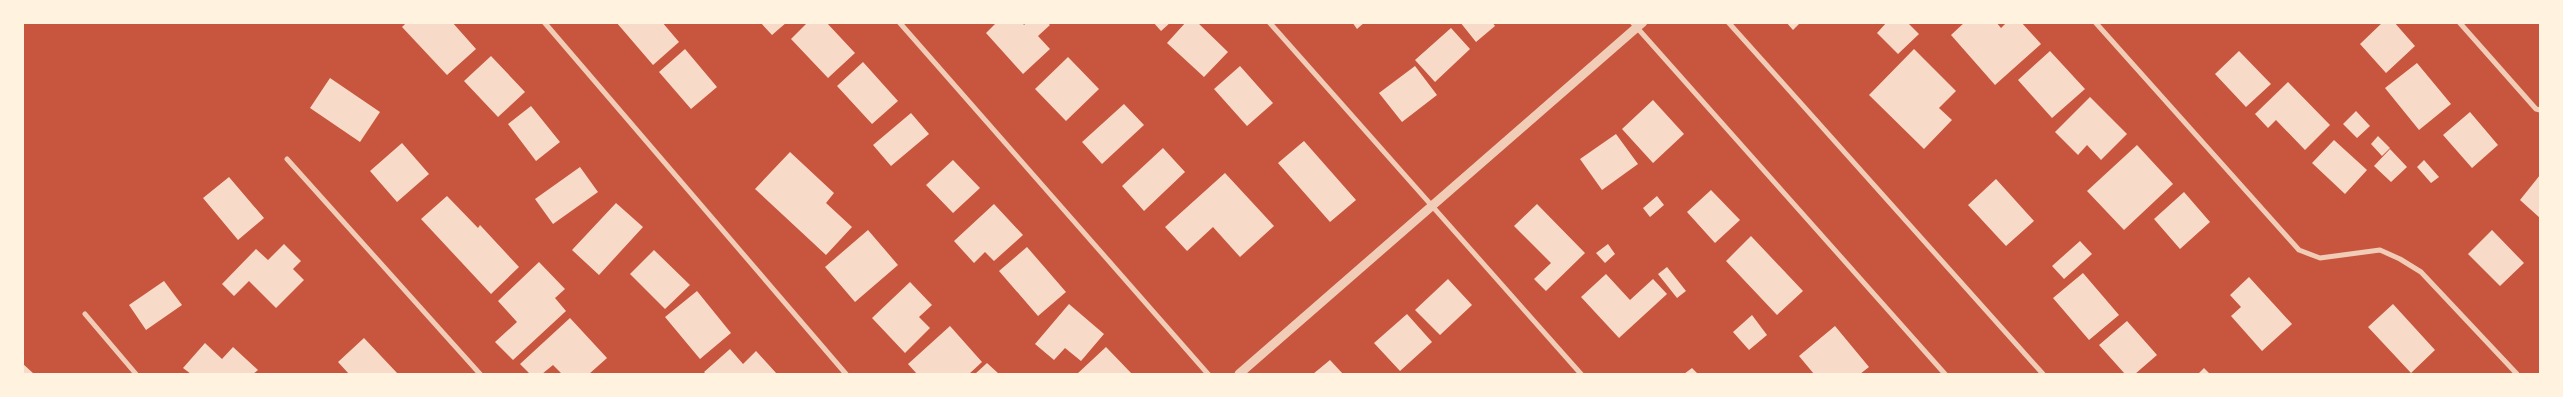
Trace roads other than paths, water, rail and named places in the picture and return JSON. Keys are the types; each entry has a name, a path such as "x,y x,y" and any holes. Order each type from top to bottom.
{"street":[{"path":"544,22 846,374"},
{"path":"899,22 1208,374"},
{"path":"1269,22 1430,206 1581,374"},
{"path":"1728,22 2043,374"},
{"path":"2095,22 2300,250 2320,258 2380,250 2400,259 2421,272 2517,374"},
{"path":"2459,22 2536,110 2540,110"},
{"path":"1239,374 1637,24 1945,374"},
{"path":"287,159 480,374"},
{"path":"85,314 136,374"}]}
